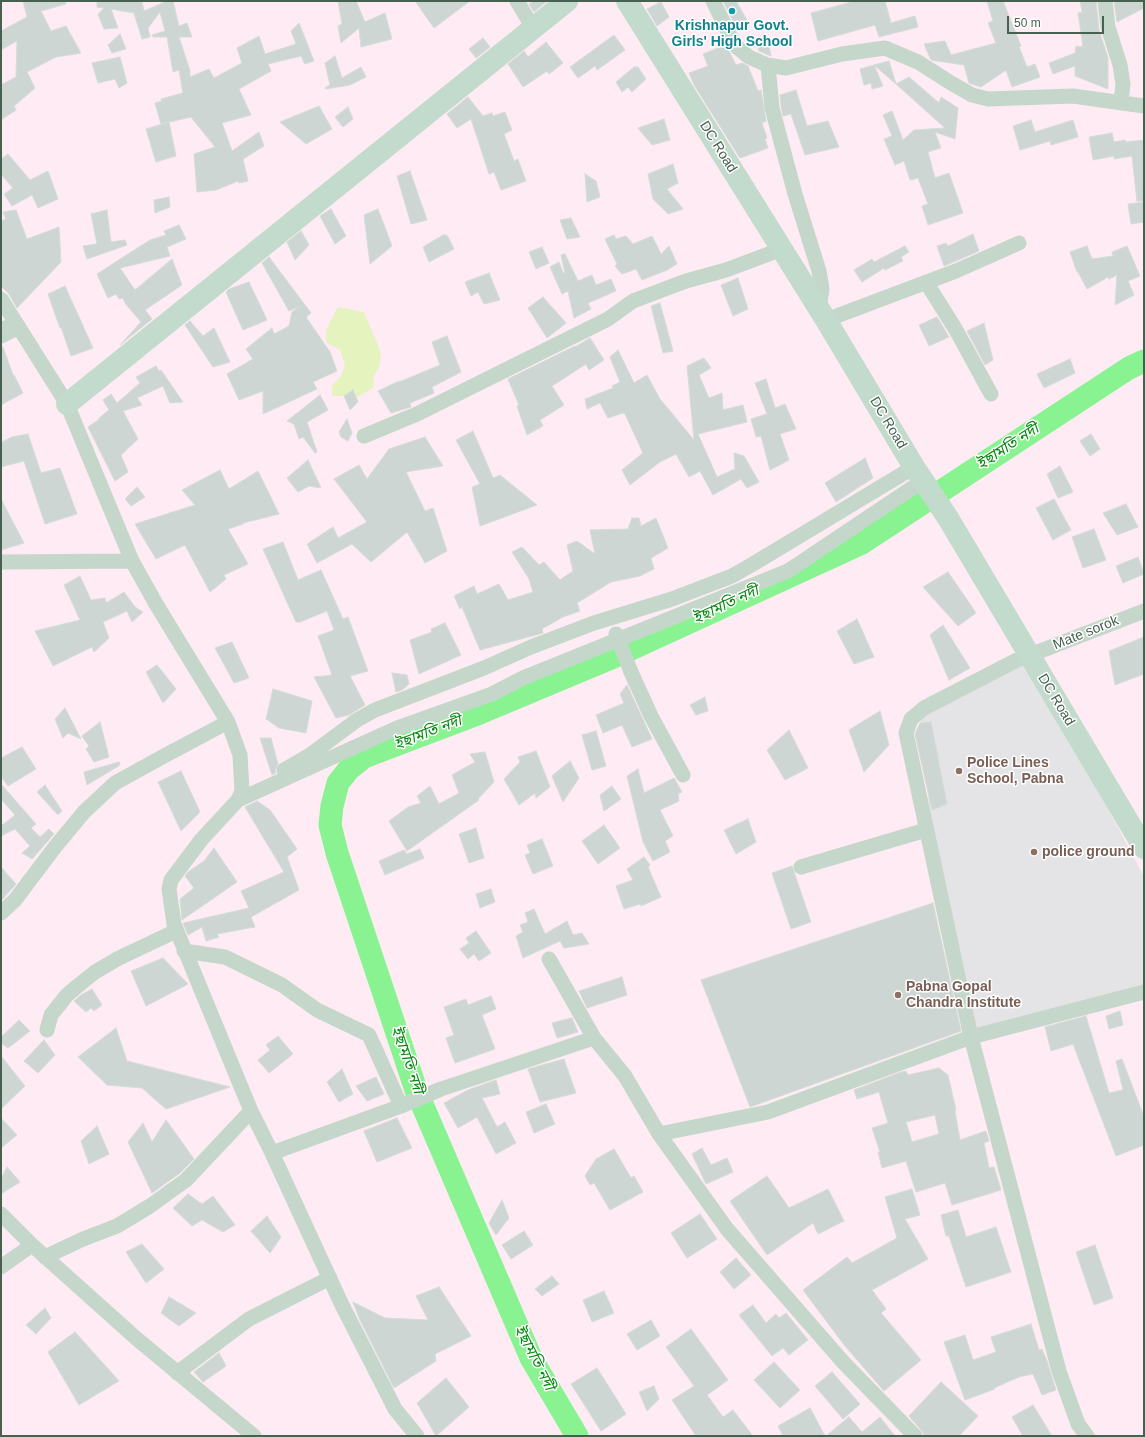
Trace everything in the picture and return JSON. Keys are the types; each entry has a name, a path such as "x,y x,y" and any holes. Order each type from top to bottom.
{"street":[{"path":"517,1 533,28"},
{"path":"67,404 567,1"},
{"name":"DC Road","path":"627,1 782,249 919,474 948,518 1024,658 1144,848"},
{"path":"713,1 730,36 738,48 750,57 768,65 786,68 842,54 885,48 918,62 972,95 988,99 1073,96 1144,106"},
{"path":"1105,1 1108,27 1120,65 1123,84 1121,102"},
{"path":"768,65 772,108 795,194 819,271 822,289 822,314 926,282 956,271 1019,243"},
{"path":"364,436 417,414 608,319 633,301 686,281 726,270 782,249"},
{"path":"926,282 956,330 991,394"},
{"path":"1,299 67,404 132,561 156,604 228,722 240,756 240,795"},
{"path":"1,336 17,324"},
{"path":"417,1436 395,1409 330,1278 251,1111 176,931 169,889 171,880 201,840 240,795 310,755 357,720 375,710 484,668 531,647 594,623 672,599 732,576 919,474"},
{"path":"240,795 397,728 492,694 523,678 788,571 919,474"},
{"path":"1,562 132,561"},
{"name":"Mate sorok","path":"1087,1436 1078,1424 1059,1371 970,1037 906,734 910,720 924,708 1024,658 1144,611"},
{"path":"610,618 631,672 651,716 683,776"},
{"path":"1,913 15,900 55,847 84,812 115,783 228,722"},
{"path":"801,867 926,830"},
{"path":"47,1030 51,1015 67,995 95,972 119,958 176,931"},
{"path":"184,951 225,957 282,985 317,1010 369,1035 401,1106"},
{"path":"549,959 594,1038 625,1076 659,1134 727,1229 843,1362 915,1436"},
{"path":"659,1134 768,1112 970,1037 1144,992"},
{"path":"272,1153 401,1106 441,1089 594,1038"},
{"path":"46,1257 83,1239 117,1226 150,1206 186,1180 251,1111"},
{"path":"1,1214 32,1245 137,1339 254,1436"},
{"path":"1,1267 32,1245"},
{"path":"177,1373 249,1319 330,1278"}],"lane":[{"path":"1,326 17,324"}],"shaded area":[{"path":"1,1 1144,1 1144,1436 1,1436"},
{"name":"police ground","path":"1028,657 1144,877 1144,987 975,1032 931,826 920,711"}],"green space":[{"path":"338,307 364,312 381,353 379,368 373,377 374,387 351,401 344,396 332,396 332,385 341,376 345,365 340,350 326,342 326,330"}],"building":[{"path":"23,1 65,1 66,4 41,11 51,31 66,26 81,53 56,57 27,72 35,88 14,106 16,110 1,120 1,85 16,77 17,41 1,50 1,31 27,17"},
{"path":"97,1 142,1 144,11 167,1 173,1 179,26 187,23 192,37 179,37 190,71 190,77 209,69 214,78 242,63 237,48 259,36 265,54 296,44 291,31 299,23 314,61 305,64 301,56 268,64 271,71 239,89 251,115 222,123 232,151 259,132 264,146 243,159 248,181 239,183 238,181 216,190 197,192 194,154 215,147 191,117 161,124 155,103 162,101 161,99 183,93 179,70 173,72 167,37 153,37 152,35 165,31 160,12 148,28 150,37 142,39 134,13 111,9 118,28 104,29 98,14 104,8 97,7"},
{"path":"338,1 356,1 365,22 385,13 392,39 361,47 359,28 341,43 338,26 342,24"},
{"path":"415,1 470,1 434,28"},
{"path":"534,1 547,1 534,12 529,4"},
{"name":"Krishnapur Govt. Girls' High School","path":"723,1 736,1 747,20 735,25"},
{"path":"855,1 885,1 891,23 915,16 918,27 879,37 875,25 818,41 811,13"},
{"path":"987,1 1003,1 1021,46 1019,47 1027,67 1035,64 1040,77 1012,87 1006,70 981,87 969,83 964,65 931,60 924,44 945,41 951,55 996,43 988,23 993,21"},
{"path":"1080,1 1096,1 1099,30 1108,58 1108,89 1075,76 1075,66 1053,74 1049,63 1075,53 1076,46 1083,47 1078,13 1082,12"},
{"path":"1114,1 1144,1 1144,8 1117,22"},
{"path":"661,2 669,17 657,26 647,9"},
{"path":"120,34 126,49 112,53 108,45"},
{"path":"614,35 625,50 597,70 595,66 578,78 570,67"},
{"path":"483,38 490,47 476,58 469,49"},
{"path":"768,41 771,56 759,51 757,43"},
{"path":"546,42 563,63 549,74 547,71 523,87 508,64 524,51 528,57"},
{"path":"725,45 736,65 742,63 748,66 758,91 761,90 766,121 762,123 767,138 765,139 768,148 740,158 694,85 689,73 708,66 703,54"},
{"path":"335,56 342,78 361,67 366,77 350,85 326,89 325,88 330,85 325,63"},
{"path":"120,57 127,83 119,88 115,79 98,83 92,63"},
{"path":"889,61 896,84 874,65"},
{"path":"874,65 883,86 872,89 871,83 864,85 860,69"},
{"path":"634,67 638,67 646,79 632,92 628,87 622,92 616,82"},
{"path":"909,77 939,103 941,97 958,108 955,139 935,132 941,148 928,152 935,178 949,173 963,213 928,225 922,206 928,204 918,178 910,180 904,161 895,165 884,139 892,136 883,115 892,111 903,140 914,130 945,128 896,84"},
{"path":"796,90 807,126 828,121 839,147 805,155 791,114 783,116 781,106 780,95"},
{"path":"468,97 483,116 492,113 493,116 505,112 512,130 504,134 514,161 518,159 526,181 501,190 494,172 489,174 471,119 457,128 447,114"},
{"path":"319,106 332,129 306,144 280,122"},
{"path":"348,107 353,119 343,127 335,117"},
{"path":"664,119 670,140 652,145 638,128"},
{"path":"1031,120 1035,132 1073,120 1078,137 1051,145 1050,141 1020,150 1013,126"},
{"path":"169,122 176,156 156,162 146,129"},
{"path":"1112,133 1114,142 1125,140 1126,142 1144,140 1144,201 1137,201 1132,156 1114,159 1114,156 1093,160 1089,137"},
{"path":"8,154 30,180 48,171 58,199 38,208 32,195 12,206 4,194 13,188 1,174 1,159"},
{"path":"673,164 678,183 667,189 683,209 668,214 653,199 648,174"},
{"path":"410,171 427,220 411,224 397,176"},
{"path":"585,174 596,181 600,197 587,202"},
{"path":"169,197 170,207 155,213 154,200"},
{"path":"1144,202 1144,222 1131,224 1128,204"},
{"path":"331,209 346,236 335,244 320,216"},
{"path":"378,209 392,246 370,264 364,215"},
{"path":"16,210 27,239 59,227 61,262 17,308 9,294 1,286 1,221 6,219 3,212"},
{"path":"107,210 111,242 125,240 127,245 87,259 83,246 97,244 91,214"},
{"path":"571,218 580,237 567,239 560,220"},
{"path":"179,225 186,239 167,247 170,256 120,268 135,290 172,259 182,285 145,310 152,319 120,345 141,322 125,303 123,298 119,299 116,294 108,298 97,274 150,240 166,235 164,231"},
{"path":"301,231 309,245 295,260 287,242"},
{"path":"973,234 979,251 944,266 937,246 946,243 948,246"},
{"path":"443,235 447,235 454,249 429,262 423,247"},
{"path":"614,235 616,239 626,236 633,244 652,236 661,254 669,246 677,264 667,270 642,280 636,269 622,274 615,266 617,264 605,239"},
{"path":"905,246 909,252 901,257 903,261 885,270 884,268 862,282 854,270 872,259 874,262"},
{"path":"1087,246 1092,259 1113,256 1112,252 1127,246 1140,276 1128,281 1134,295 1115,305 1117,275 1109,279 1108,277 1087,289 1077,272 1070,252"},
{"path":"542,247 549,263 536,269 529,252"},
{"path":"565,254 578,281 592,275 596,285 611,279 616,291 588,303 591,309 574,318 568,291 562,294 550,267 559,262 563,273 565,273 561,255"},
{"path":"269,257 311,313 306,317 330,352 337,371 313,382 317,389 263,414 263,391 239,400 227,374 253,359 246,349 272,328 274,334 289,326 292,312 300,306 289,311 262,263"},
{"path":"489,273 500,300 484,304 478,292 471,296 465,282"},
{"path":"738,278 748,309 733,316 721,285"},
{"path":"249,282 267,320 243,330 226,292 229,289"},
{"path":"65,286 93,348 71,356 48,294"},
{"path":"543,297 566,323 547,338 528,308"},
{"path":"660,303 673,351 663,353 651,306"},
{"path":"937,317 949,337 929,346 919,325"},
{"path":"190,321 203,336 214,328 230,362 213,367 185,325"},
{"path":"984,323 993,360 985,365 967,331"},
{"path":"447,336 461,372 432,387 434,393 410,403 411,407 391,413 378,391 440,365 432,342"},
{"path":"590,338 604,360 589,370 586,364 552,386 564,405 540,420 543,426 527,435 517,406 519,405 508,379 575,347"},
{"path":"1,347 3,347 13,375 23,393 1,405"},
{"path":"618,350 634,383 647,375 660,399 694,440 687,366 704,358 711,368 699,375 709,398 722,393 723,410 743,405 747,422 698,434 717,477 735,469 734,453 744,456 759,482 747,488 741,479 713,495 700,471 689,477 676,454 660,462 630,485 622,470 643,453 625,414 623,413 608,418 600,403 587,409 585,399 613,388 612,386 620,382 610,357"},
{"path":"1070,359 1075,373 1044,388 1037,374"},
{"path":"156,366 159,371 161,370 183,402 170,403 163,386 137,398 142,405 123,411 138,439 121,455 128,472 115,481 88,427 109,410 103,400 111,394 117,403 140,383 136,377"},
{"path":"766,379 775,408 785,404 796,429 780,434 789,460 770,470 761,436 756,437 751,419 767,414 755,383"},
{"path":"353,390 358,402 350,410 344,396"},
{"path":"320,395 328,410 307,422 317,452 315,453 303,437 299,439 294,424 287,421"},
{"path":"347,419 352,433 348,441 341,437 339,432"},
{"path":"473,431 493,478 500,475 537,505 480,526 472,487 480,484 456,440"},
{"path":"28,434 41,473 60,468 77,514 45,524 24,461 1,467 2,442 12,437"},
{"path":"1091,434 1100,449 1090,456 1080,441"},
{"path":"425,437 443,466 406,472 425,511 433,508 447,551 425,563 407,532 371,562 352,544 317,563 307,544 333,527 338,538 367,522 334,479 359,465 367,479 389,449"},
{"path":"865,458 873,478 836,502 825,483"},
{"path":"308,460 321,488 309,486 298,492 287,478"},
{"path":"1060,466 1073,492 1058,498 1047,474"},
{"path":"220,470 229,489 258,471 279,514 243,523 228,529 248,564 224,575 226,579 210,592 185,545 156,559 135,524 195,505 182,490"},
{"path":"137,487 145,497 131,506 125,499"},
{"path":"1,499 24,543 1,550"},
{"path":"1054,499 1071,530 1053,540 1036,508"},
{"path":"1126,504 1138,527 1117,535 1103,513"},
{"path":"632,518 639,518 641,526 656,518 668,548 651,558 654,569 640,576 611,582 577,603 580,611 563,617 542,629 543,633 480,650 462,607 460,609 454,596 474,586 477,594 499,584 508,600 533,592 529,579 512,552 522,547 539,565 544,562 560,580 573,571 567,545 577,541 595,554 590,530 628,529"},
{"path":"1094,529 1106,560 1083,568 1072,537"},
{"path":"283,542 298,580 321,570 343,619 348,617 368,671 350,676 365,705 349,715 336,718 314,677 332,675 318,636 334,630 327,611 300,622 296,622 263,549"},
{"path":"1138,557 1144,574 1123,583 1116,566"},
{"path":"948,572 976,613 958,626 923,587"},
{"path":"80,576 91,600 105,598 106,603 124,592 135,607 143,612 132,622 127,611 103,622 109,638 94,652 92,647 53,666 35,631 80,620 64,585"},
{"path":"857,619 874,657 854,664 837,631"},
{"path":"445,623 461,655 419,674 410,640 432,632 431,629"},
{"path":"943,625 970,668 949,680 930,635"},
{"path":"1144,637 1144,674 1115,685 1109,651"},
{"path":"232,642 249,678 234,683 215,648"},
{"path":"157,665 176,689 163,703 146,672"},
{"path":"392,673 407,675 409,684 402,690 396,692"},
{"path":"627,685 652,739 632,747 622,725 603,733 596,715 624,703 620,694"},
{"path":"273,689 312,701 306,733 279,728 266,719"},
{"path":"705,697 708,711 696,715 690,705"},
{"path":"65,708 81,739 68,733 63,738 55,719"},
{"path":"880,711 889,745 864,772 849,730"},
{"path":"100,722 109,757 94,762 86,749 89,746 82,736"},
{"path":"931,722 947,804 932,810 915,734 920,723"},
{"path":"789,730 808,768 785,780 767,750"},
{"path":"596,731 606,766 592,770 582,735"},
{"path":"260,738 271,738 278,764 275,770 276,773 272,775"},
{"path":"22,747 36,769 8,786 1,776 1,758"},
{"path":"536,751 550,787 536,798 535,793 519,805 504,779 520,762 518,757"},
{"path":"485,752 494,782 478,799 479,800 407,851 389,821 408,807 421,803 417,796 430,786 439,804 459,793 452,775 475,762 470,754"},
{"path":"570,761 579,778 563,802 552,776"},
{"path":"119,762 120,765 87,785 84,772"},
{"path":"638,769 644,793 674,778 682,792 678,794 679,801 660,810 673,836 665,841 670,852 653,861 643,842 627,776"},
{"path":"181,771 200,812 181,831 158,782"},
{"path":"1,784 36,824 31,828 40,837 49,829 54,834 32,859 22,853 30,846 15,829 1,836 1,826 15,815 1,799"},
{"path":"45,785 62,811 58,815 37,792"},
{"path":"612,786 621,799 604,811 600,795"},
{"path":"257,801 270,810 297,849 287,857 299,890 251,917 255,927 217,934 219,937 206,941 202,927 188,935 183,923 249,908 241,891 284,872 245,807"},
{"path":"748,819 756,842 736,854 724,830"},
{"path":"604,825 620,848 598,864 582,841"},
{"path":"476,828 484,858 469,863 459,834"},
{"path":"542,839 553,866 533,874 525,855 530,853 527,845"},
{"path":"214,848 237,882 182,920 180,899 194,888 185,876 188,872 204,861"},
{"path":"420,849 424,858 385,875 379,861 404,850 407,854"},
{"path":"644,857 650,865 648,867 661,897 641,906 640,904 624,909 616,886 633,880 627,869"},
{"path":"792,866 811,922 791,929 772,873"},
{"path":"1,867 16,884 1,901"},
{"path":"491,889 495,902 480,908 476,894"},
{"name":"Pabna Gopal Chandra Institute","path":"933,903 961,1031 750,1107 701,980"},
{"path":"534,909 545,934 567,921 573,935 582,933 589,944 564,948 560,941 523,958 516,936 523,932 520,925 528,922 525,913"},
{"path":"476,931 491,953 479,961 474,954 468,959 460,949 469,943 466,938"},
{"path":"163,958 188,984 146,1006 131,971"},
{"path":"622,977 627,995 587,1008 579,991"},
{"path":"92,989 102,1005 94,1011 91,1008 86,1012 74,1001"},
{"path":"491,996 496,1009 482,1015 495,1049 455,1063 446,1038 454,1035 444,1007 466,999 468,1005"},
{"path":"1120,1011 1123,1025 1109,1029 1106,1016"},
{"path":"1086,1016 1109,1093 1123,1090 1116,1061 1122,1059 1144,1117 1144,1145 1116,1156 1073,1044 1051,1051 1045,1027"},
{"path":"572,1018 578,1032 557,1038 552,1023"},
{"path":"19,1020 30,1031 8,1048 1,1043 1,1037"},
{"path":"116,1028 127,1061 230,1087 166,1109 142,1088 107,1085 78,1057"},
{"path":"278,1036 293,1054 269,1073 258,1060 270,1050 266,1045"},
{"path":"44,1040 55,1055 38,1073 24,1061"},
{"path":"1,1056 25,1086 1,1109"},
{"path":"564,1059 576,1093 540,1102 528,1069"},
{"path":"939,1068 948,1075 956,1110 960,1140 986,1131 989,1141 984,1143 989,1168 994,1167 1001,1190 952,1205 945,1183 916,1192 906,1161 882,1168 878,1152 880,1152 872,1128 888,1123 879,1092 857,1099 854,1090 901,1072 906,1071 908,1075","holes":["935,1115 939,1134 912,1142 906,1122"]},
{"path":"342,1069 353,1094 339,1102 327,1082"},
{"path":"376,1077 384,1094 367,1101 356,1086"},
{"path":"496,1080 500,1094 482,1098 497,1127 505,1122 516,1143 496,1154 477,1117 458,1128 444,1103 468,1090"},
{"path":"546,1104 555,1124 534,1133 526,1112"},
{"path":"1,1118 17,1135 1,1148"},
{"path":"397,1118 412,1148 377,1162 364,1131"},
{"path":"166,1120 194,1159 180,1173 152,1193 128,1142 143,1123 152,1142"},
{"path":"97,1126 109,1154 89,1164 81,1141"},
{"path":"702,1148 711,1165 727,1158 733,1172 706,1184 692,1154"},
{"path":"614,1149 631,1178 634,1176 643,1192 610,1210 594,1183 590,1185 585,1176 596,1159"},
{"path":"7,1167 20,1182 1,1194 1,1179"},
{"path":"767,1176 789,1208 828,1189 844,1221 818,1234 813,1223 767,1255 730,1201"},
{"path":"912,1189 920,1215 905,1219 928,1259 872,1290 886,1309 881,1313 921,1360 884,1391 845,1346 803,1290 847,1257 852,1263 897,1238 885,1197"},
{"path":"188,1194 202,1204 213,1196 235,1225 223,1232 202,1220 192,1226 173,1208"},
{"path":"502,1200 509,1218 496,1235 489,1223"},
{"path":"958,1210 966,1237 996,1227 1011,1272 966,1287 949,1236 946,1236 941,1215"},
{"path":"700,1214 717,1239 687,1258 671,1233"},
{"path":"267,1216 281,1237 270,1253 251,1231"},
{"path":"524,1231 533,1245 511,1259 502,1245"},
{"path":"142,1244 164,1269 146,1283 126,1252"},
{"path":"1095,1245 1113,1298 1094,1305 1076,1252"},
{"path":"736,1258 751,1275 734,1289 720,1272"},
{"path":"552,1276 559,1284 542,1296 535,1289"},
{"path":"439,1287 471,1336 435,1354 436,1361 394,1388 360,1320 353,1302 385,1318 428,1320 416,1296"},
{"path":"604,1291 614,1313 592,1322 583,1300"},
{"path":"169,1297 196,1313 179,1326 161,1313"},
{"path":"753,1305 766,1323 776,1314 779,1318 786,1313 808,1340 789,1355 783,1348 772,1356 739,1315"},
{"path":"45,1308 51,1318 36,1334 26,1325"},
{"path":"651,1320 660,1336 637,1350 627,1334"},
{"path":"1031,1324 1039,1350 1042,1349 1047,1361 1056,1390 1042,1395 1033,1374 1019,1377 994,1388 995,1389 965,1400 944,1342 965,1335 973,1360 996,1352 991,1337"},
{"path":"691,1329 728,1380 707,1395 723,1417 733,1410 753,1436 696,1436 672,1400 694,1386 666,1347"},
{"path":"75,1332 119,1381 79,1405 48,1352"},
{"path":"219,1353 226,1366 203,1382 194,1372"},
{"path":"774,1362 800,1390 780,1408 754,1380"},
{"path":"597,1368 626,1414 601,1431 571,1384"},
{"path":"832,1372 860,1404 843,1419 815,1386"},
{"path":"446,1378 469,1407 436,1436 417,1403"},
{"path":"941,1382 978,1416 959,1436 925,1436 909,1416"},
{"path":"654,1386 659,1399 647,1411 639,1392"},
{"path":"1033,1405 1052,1436 1023,1436 1012,1417"},
{"path":"810,1408 825,1436 783,1436 778,1426"},
{"path":"849,1417 862,1432 880,1417 895,1436 826,1436"}],"waterway":[{"name":"ইছামতি নদী","path":"577,1436 531,1358 416,1090 337,853 330,825 332,806 338,783 349,769 364,757 480,713 609,659 862,543 1129,368 1144,361"}],"place":[{"name":"Krishnapur Govt. Girls' High School","path":"732,11"},
{"name":"Police Lines School, Pabna","path":"959,771"},
{"name":"police ground","path":"1034,852"},
{"name":"Pabna Gopal Chandra Institute","path":"898,995"}]}
